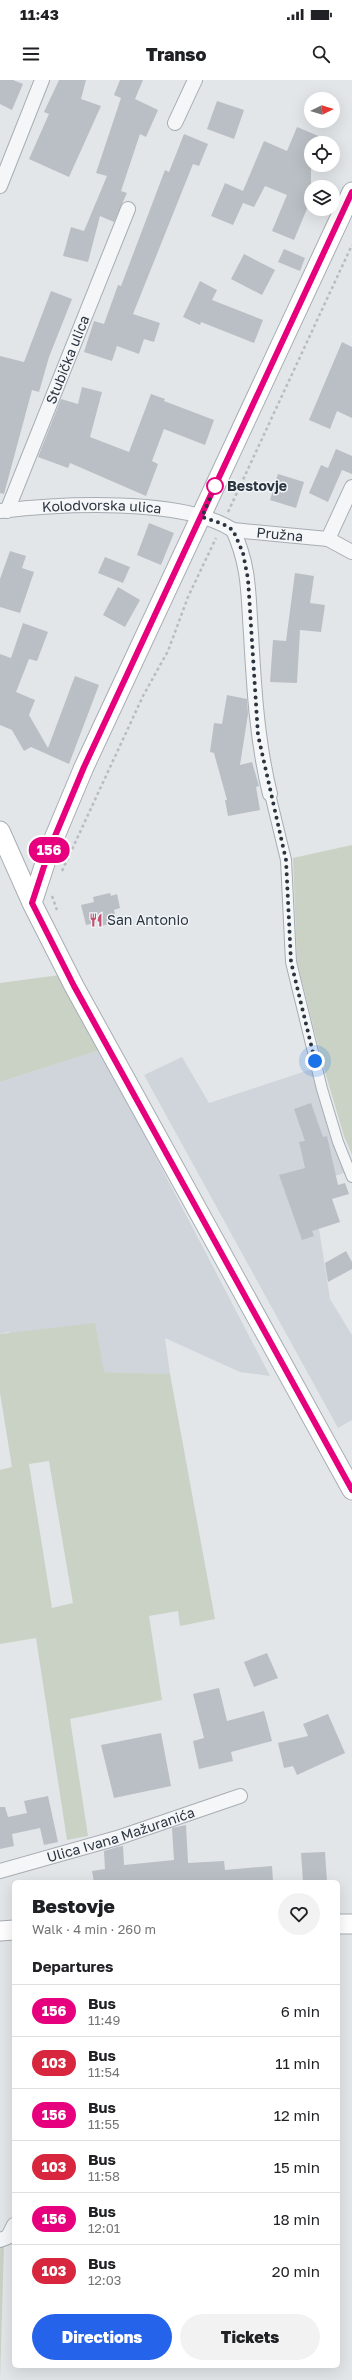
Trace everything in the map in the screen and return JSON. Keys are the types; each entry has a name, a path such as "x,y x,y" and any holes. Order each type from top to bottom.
{"main road":[{"path":"32,903 50,848 84,767 202,517 352,192"},
{"path":"0,832 32,903 74,986 352,1490"},
{"path":"340,1924 352,1924"},
{"path":"0,1931 12,1930"}],"street":[{"path":"0,186 42,80"},
{"path":"175,123 195,80"},
{"name":"Stubička ulica","path":"4,511 128,208"},
{"path":"352,487 328,539 352,552"},
{"name":"Kolodvorska ulica","path":"4,511 114,504 202,517 223,524 233,530"},
{"path":"233,530 243,553 248,579 258,735 286,860 291,962 324,1095 352,1177"},
{"name":"Pružna","path":"233,530 328,539"},
{"name":"Ulica Ivana Mažuranića","path":"0,1872 117,1838 240,1796"},
{"path":"0,2240 8,2237 12,2229"}],"path":[{"path":"231,505 352,245"},
{"path":"59,877 143,696 168,651 188,597 217,536"},
{"path":"53,898 55,891"}],"shaded area":[{"path":"100,1050 270,1376 240,1372 165,1338 170,1374 104,1372 8,1332 0,1334 0,1082"},
{"path":"182,1057 209,1103 312,1069 344,1173 312,1184 330,1299 352,1335 352,1420 338,1428 144,1075"}],"green space":[{"path":"352,845 352,1155 344,1136 323,1065 297,961 293,858"},
{"path":"60,975 100,1050 0,1082 0,983"},
{"path":"95,1323 104,1372 170,1374 215,1619 180,1626 178,1611 149,1616 162,1700 70,1719 88,1836 67,1840 36,1638 0,1644 0,1470 12,1467 0,1393 0,1334","holes":["49,1461 73,1603 52,1608 29,1464"]},
{"path":"0,2245 4,2245 0,2380"}],"building":[{"path":"0,80 13,80 23,84 12,110 0,104"},
{"path":"59,80 86,80 81,99 101,106 69,177 29,159 49,114 44,112"},
{"path":"120,80 143,80 135,99 158,110 146,137 140,134 121,191 127,193 114,222 100,216 88,262 63,256 71,227 84,231 107,176 96,173 121,98 114,95"},
{"path":"217,101 244,110 234,139 207,129"},
{"path":"297,127 318,136 304,136 304,172 311,172 311,180 304,180 304,216 294,240 272,231 287,195 265,186 254,207 243,203 233,225 211,216 225,183 243,191 264,141 287,151"},
{"path":"184,134 208,144 199,166 193,164 133,314 160,323 154,342 144,339 139,354 117,346 112,361 84,352 94,321 104,324 118,285 121,286 165,170 169,172"},
{"path":"284,249 305,258 300,271 278,262"},
{"path":"244,254 275,270 262,295 231,279"},
{"path":"200,281 217,290 212,300 263,320 254,343 201,322 200,325 183,317"},
{"path":"51,291 72,299 49,357 39,392 32,390 4,494 0,493 0,356 24,362"},
{"path":"342,342 352,347 352,418 337,411 330,429 309,420"},
{"path":"82,387 102,392 90,437 129,452 151,394 165,399 164,401 214,420 205,445 164,429 152,461 158,464 146,496 70,463 68,468 38,457 61,399 78,404"},
{"path":"336,449 352,456 352,474 342,470 328,502 309,493 321,465 328,468"},
{"path":"278,474 304,482 296,508 270,500"},
{"path":"149,523 174,533 161,565 137,555"},
{"path":"10,551 26,556 22,568 34,572 20,613 0,607 0,579"},
{"path":"105,557 130,567 123,583 98,573"},
{"path":"295,573 314,576 310,603 325,605 321,632 300,630 297,683 270,682 273,640 286,641"},
{"path":"118,587 140,600 125,627 103,615"},
{"path":"23,623 48,632 37,661 29,659 16,692 35,700 29,715 48,748 75,676 99,685 69,764 31,747 24,751 12,730 0,725 0,654 11,658"},
{"path":"227,695 247,699 248,714 240,765 252,762 259,786 256,787 260,810 228,816 225,800 227,800 214,753 210,752 214,723 222,724"},
{"path":"110,893 111,896 117,894 120,908 114,910 117,922 101,926 99,922 86,925 81,905 94,902 93,897"},
{"path":"311,1103 323,1137 327,1136 338,1185 345,1183 349,1194 332,1199 340,1222 312,1231 314,1236 302,1240 279,1175 305,1168 299,1142 305,1141 294,1109"},
{"path":"346,1251 352,1262 352,1269 328,1282 325,1263"},
{"path":"267,1653 278,1678 254,1687 244,1662"},
{"path":"219,1688 227,1721 264,1711 272,1741 231,1752 233,1761 199,1769 193,1741 204,1738 193,1694"},
{"path":"328,1714 345,1753 297,1775 293,1766 284,1768 278,1743 308,1736 303,1724"},
{"path":"161,1733 171,1786 114,1798 101,1745"},
{"path":"48,1796 58,1842 44,1845 40,1828 12,1834 14,1846 0,1849 0,1807 5,1807 8,1817 27,1813 24,1801"},
{"path":"186,1825 188,1863 224,1861 225,1870 272,1866 273,1880 94,1880 92,1871 105,1869 104,1851 117,1847 123,1846 124,1865 174,1860 172,1828"},
{"path":"325,1852 327,1880 303,1880 301,1853"}],"bus line":[{"name":"156","path":"352,192 202,517 84,767 50,848 32,903 74,986 352,1490"}],"place":[{"name":"Bestovje","path":"215,486"},
{"name":"San Antonio","path":"96,920"}],"route":[{"path":"215,486 202,517 223,524 233,530 243,553 248,579 258,735 266,778 279,826 286,860 289,885 288,920 291,962 315,1061"}]}
